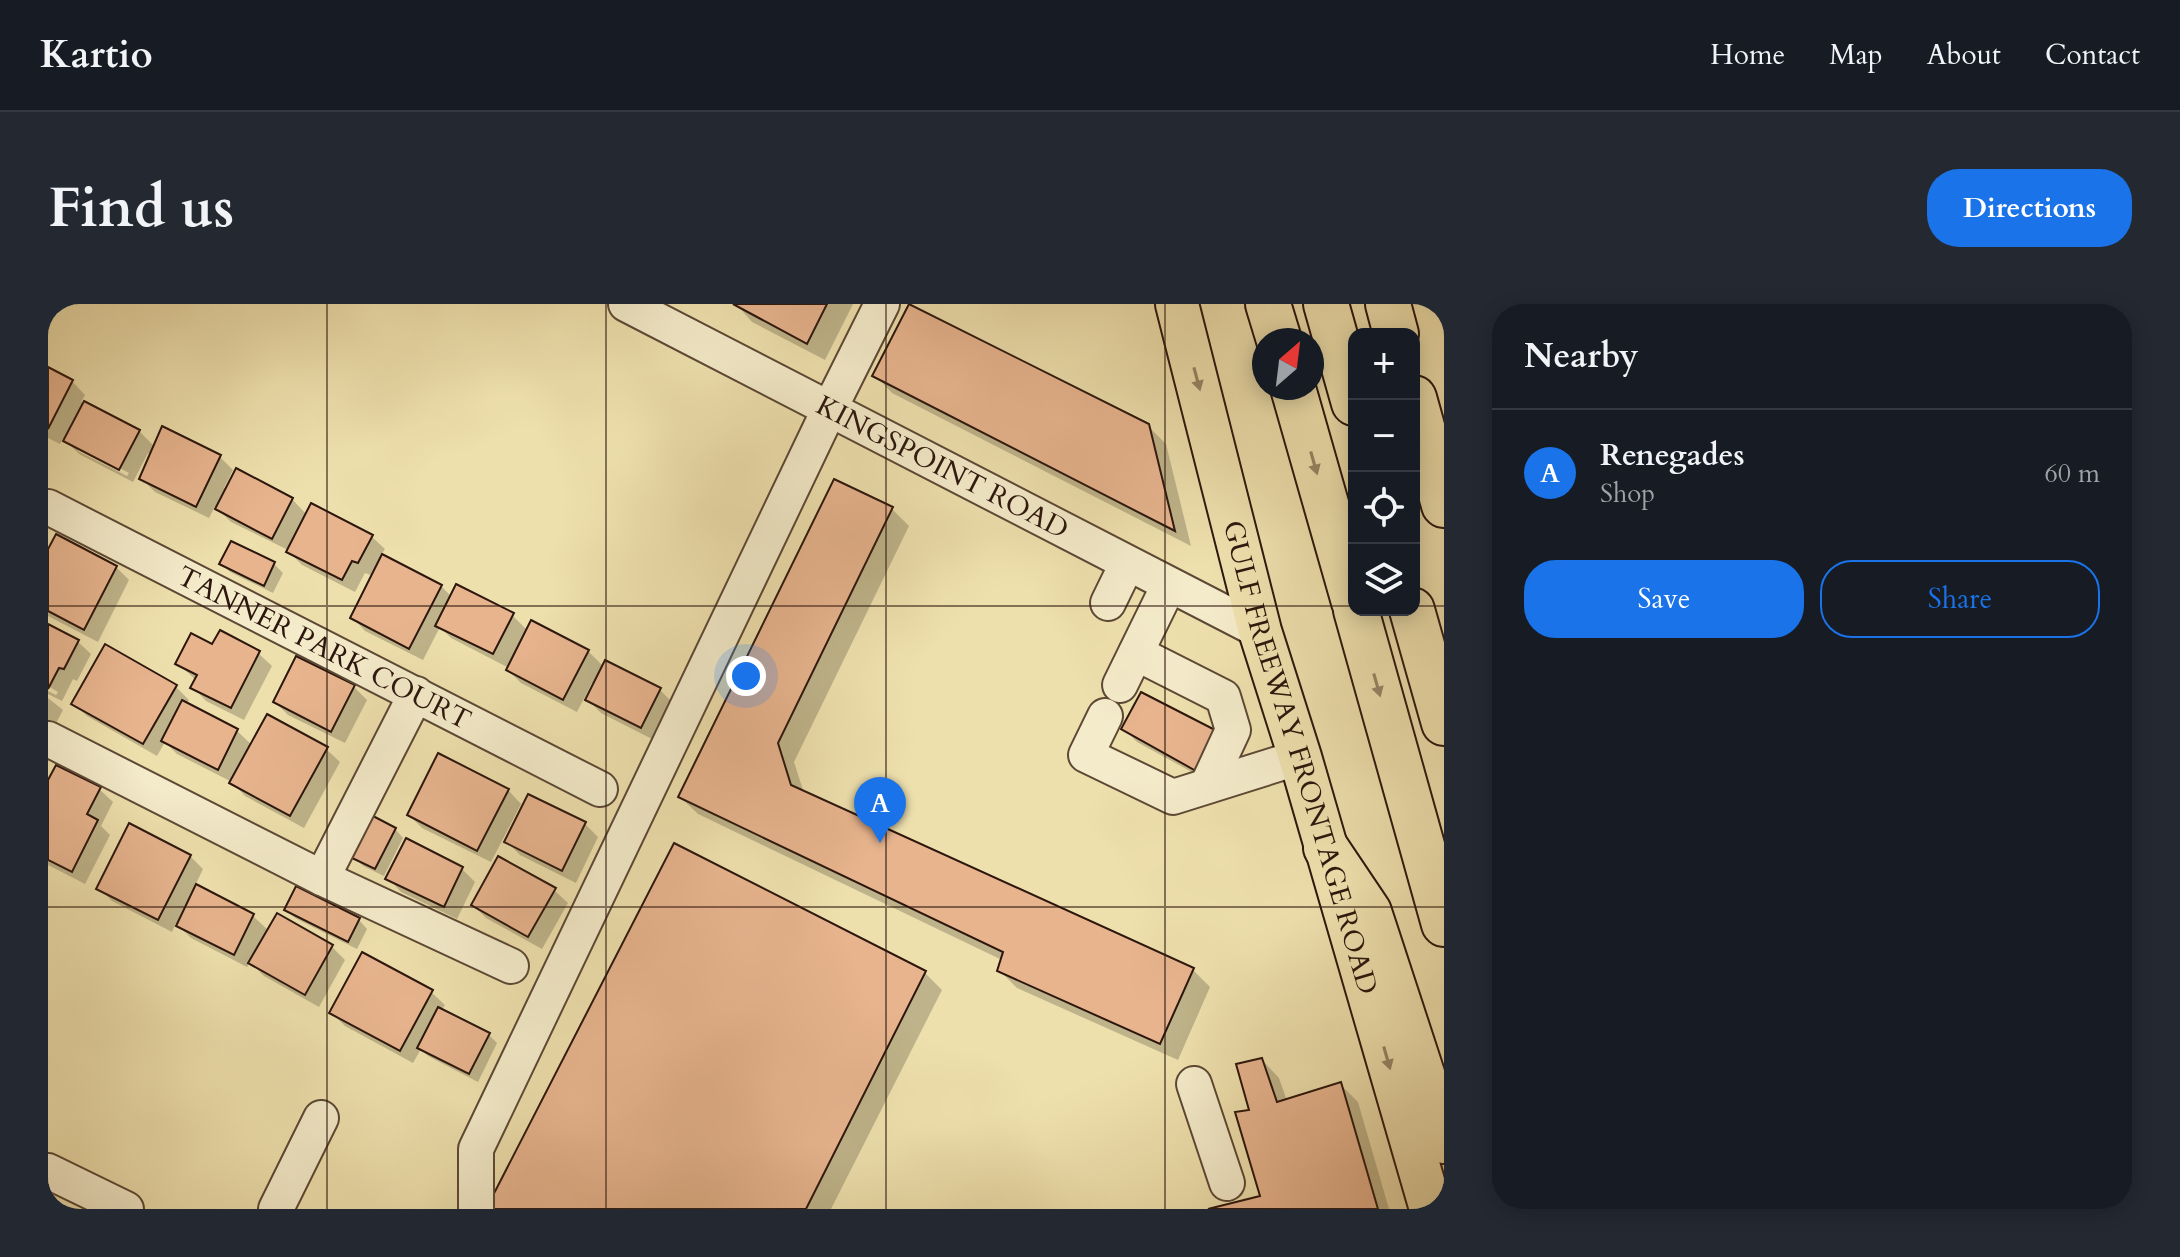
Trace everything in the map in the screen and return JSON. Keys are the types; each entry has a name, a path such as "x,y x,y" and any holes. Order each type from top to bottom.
{"highway":[{"path":"1268,304 1275,328"},
{"path":"1326,304 1353,400"},
{"path":"1388,304 1394,328"},
{"path":"1296,400 1348,581"},
{"path":"1415,400 1444,505"},
{"path":"1358,616 1444,924"},
{"path":"1414,616 1444,723"},
{"path":"1326,848 1369,912 1444,1141"}],"main road":[{"name":"GULF FREEWAY FRONTAGE ROAD","path":"1177,304 1260,631 1300,757 1431,1209"}],"street":[{"name":"KINGSPOINT ROAD","path":"626,304 1260,631"},
{"path":"476,1209 476,1149 882,304"},
{"name":"TANNER PARK COURT","path":"48,507 600,789"},
{"path":"1108,603 1127,564"},
{"path":"1120,685 1169,585"},
{"path":"1136,653 1223,697 1233,730 1207,786"},
{"path":"322,878 416,694"},
{"path":"1105,716 1086,755 1173,797 1300,757"},
{"path":"48,739 322,878 511,966"},
{"path":"1194,1084 1227,1183"},
{"path":"276,1209 321,1118"},
{"path":"48,1171 126,1209"}],"building":[{"path":"733,304 827,304 807,344"},
{"path":"909,304 1149,424 1175,531 872,376"},
{"path":"48,367 73,380 48,429"},
{"path":"84,401 140,430 119,470 63,441"},
{"path":"162,426 221,455 196,507 139,479"},
{"path":"236,468 293,498 272,539 215,509"},
{"path":"834,479 893,507 778,743 791,785 1194,968 1160,1044 997,971 1003,952 678,797"},
{"path":"311,503 373,535 358,563 352,561 342,580 286,552"},
{"path":"56,534 117,566 84,630 48,611 48,549"},
{"path":"231,541 275,562 264,586 219,564"},
{"path":"382,554 442,585 409,649 350,618"},
{"path":"456,584 514,613 493,654 435,626"},
{"path":"531,620 589,650 563,700 506,670"},
{"path":"48,624 79,640 64,669 59,668 48,689"},
{"path":"220,630 260,651 231,708 190,688 197,675 175,664 191,633 212,644"},
{"path":"105,644 177,685 143,744 71,704"},
{"path":"296,656 355,685 331,732 273,702"},
{"path":"605,660 661,688 641,728 585,700"},
{"path":"1141,692 1219,732 1196,771 1121,729"},
{"path":"182,700 238,729 218,770 161,741"},
{"path":"267,714 328,747 290,816 229,783"},
{"path":"438,753 509,789 477,851 407,815"},
{"path":"56,765 101,787 87,814 98,820 72,872 48,860 48,780"},
{"path":"528,794 586,822 562,871 504,842"},
{"path":"373,816 396,828 375,869 352,858"},
{"path":"129,823 191,855 158,920 96,889"},
{"path":"406,838 463,867 444,907 385,879"},
{"path":"674,843 926,971 806,1209 486,1209"},
{"path":"498,856 556,888 528,937 471,905"},
{"path":"196,884 254,914 234,955 176,926"},
{"path":"296,886 360,918 348,942 284,910"},
{"path":"277,913 333,945 305,995 248,963"},
{"path":"362,952 433,990 400,1051 329,1013"},
{"path":"438,1007 490,1033 469,1074 417,1048"},
{"path":"1262,1058 1277,1102 1341,1082 1378,1209 1208,1209 1260,1196 1235,1112 1249,1110 1236,1064"}],"place":[{"name":"Renegades","path":"880,843"}]}
